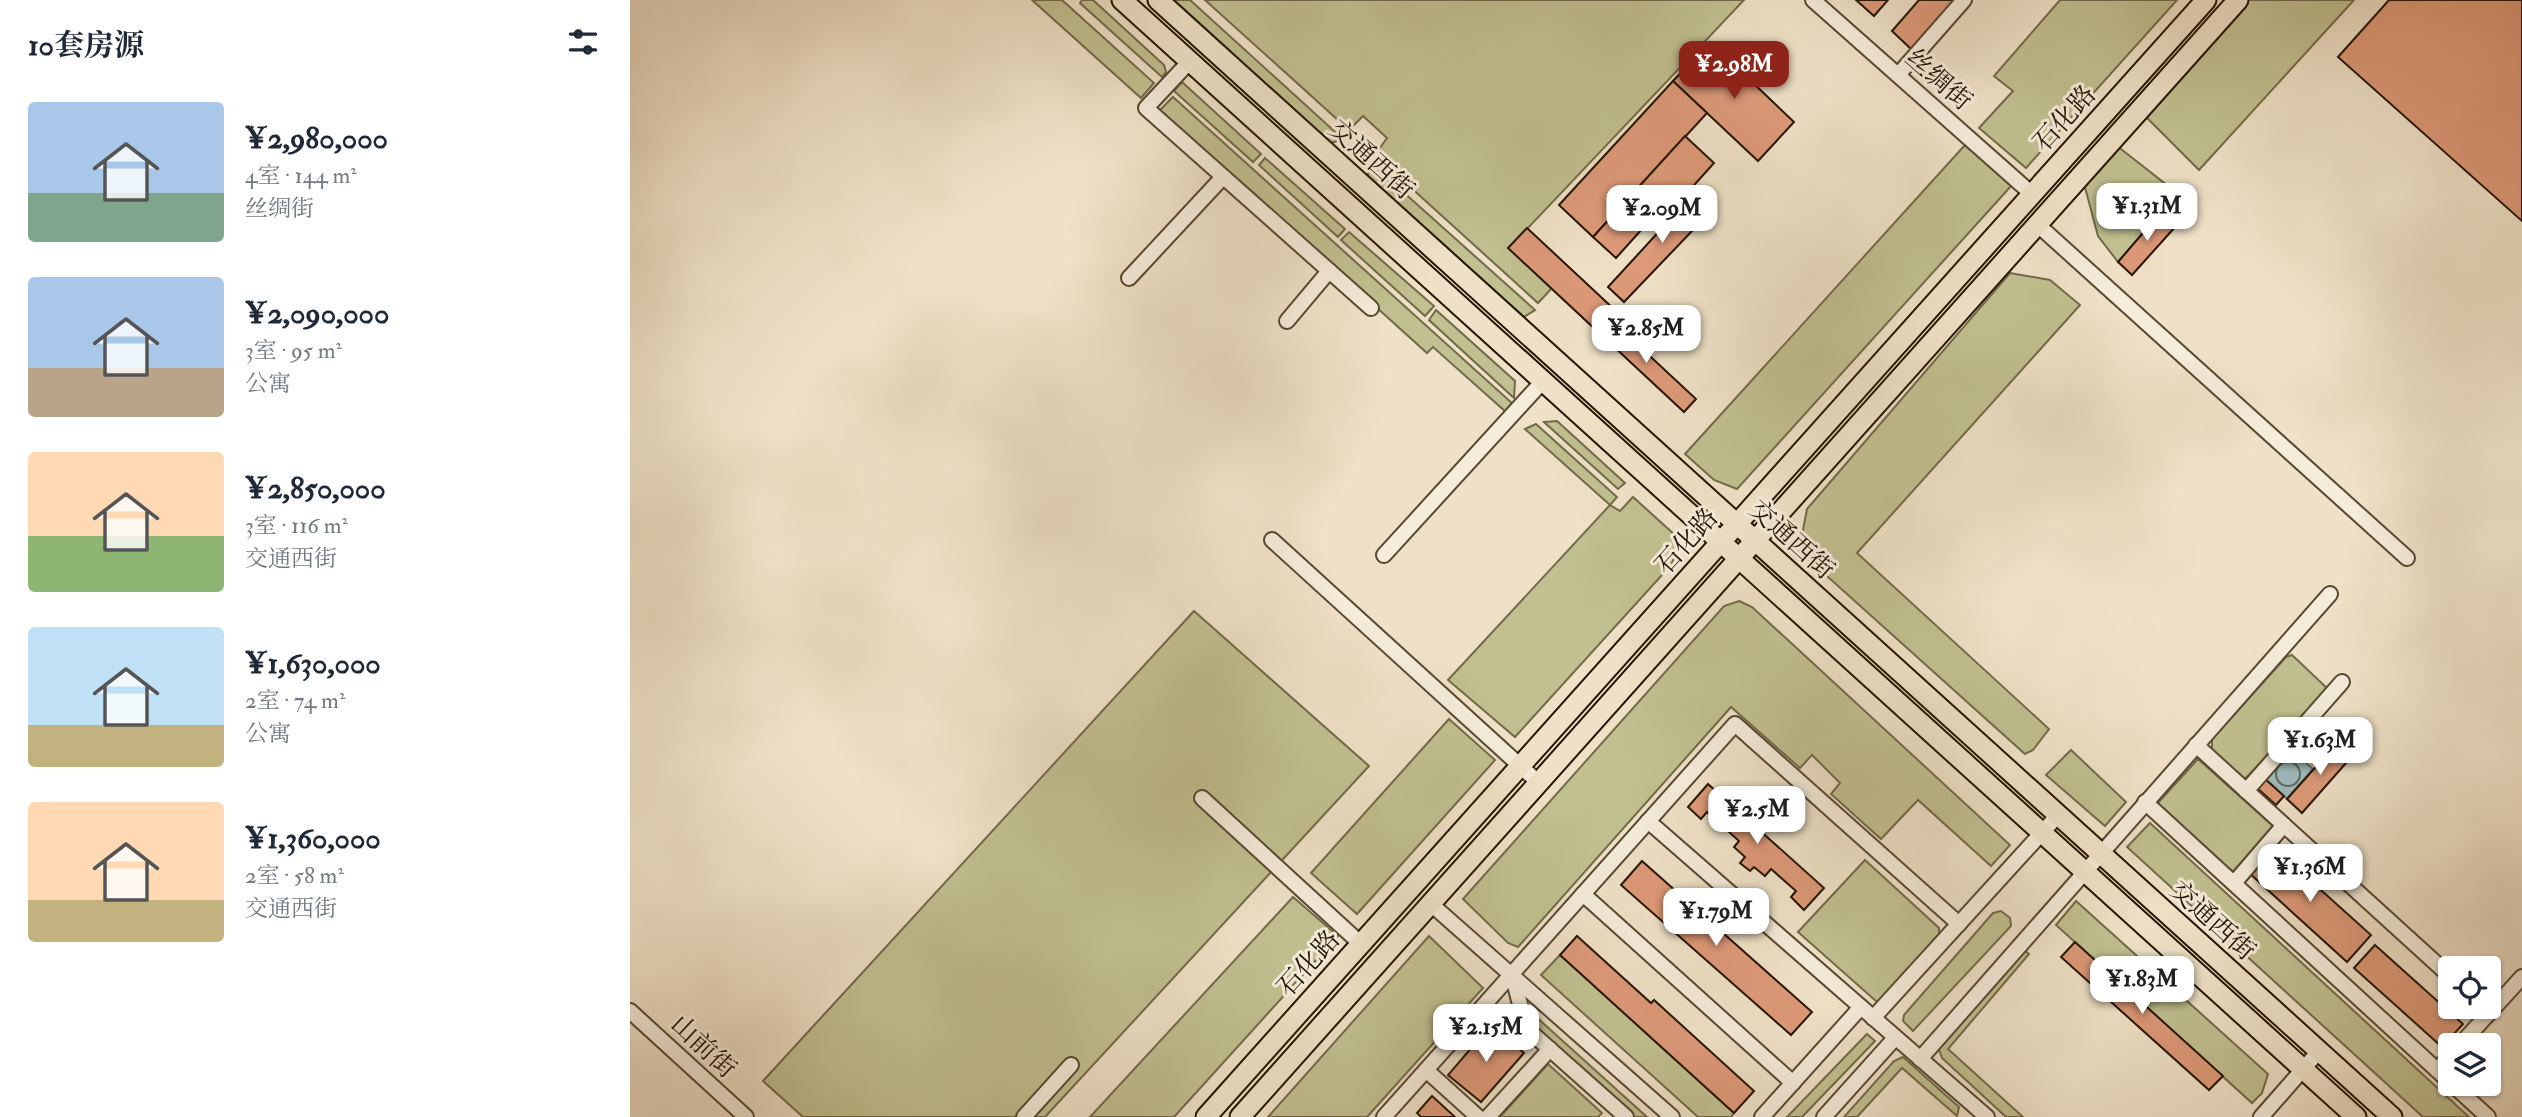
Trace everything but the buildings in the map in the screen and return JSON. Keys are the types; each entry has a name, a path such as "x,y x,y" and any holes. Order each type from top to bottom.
{"main road":[{"name":"交通西街","path":"1122,0 2356,1117"},
{"name":"交通西街","path":"1158,0 2392,1117"},
{"name":"石化路","path":"1206,1117 2206,0"},
{"name":"石化路","path":"1240,1117 2238,0"}],"street":[{"name":"丝绸街","path":"1813,0 2032,194"},
{"path":"1898,75 1964,0"},
{"path":"1190,61 1146,108 1371,309"},
{"path":"1129,278 1223,177"},
{"path":"2038,225 2407,558"},
{"path":"1287,321 1329,271"},
{"path":"1384,555 1544,380"},
{"path":"1272,540 1539,783"},
{"path":"1920,1059 2330,594"},
{"path":"2246,790 2342,682"},
{"path":"1384,1117 1735,724 1959,924"},
{"path":"2196,745 2438,965"},
{"path":"1202,798 1361,944"},
{"path":"2145,802 2437,1070"},
{"path":"1873,1018 2058,815"},
{"path":"1648,821 1987,1117"},
{"path":"2234,883 2284,825"},
{"path":"1583,894 1793,1083"},
{"path":"1431,904 1672,1117"},
{"path":"1512,973 1526,1028 1626,1117"},
{"path":"2501,996 2522,976"},
{"path":"1762,1117 1861,1007"},
{"name":"山前街","path":"630,1010 746,1117"},
{"path":"1824,1117 1895,1038"},
{"path":"1488,1117 1550,1049"},
{"path":"2261,1117 2319,1051"},
{"path":"1024,1117 1071,1065"},
{"path":"1426,1070 1478,1117"},
{"path":"2465,1096 2488,1117"}],"shaded area":[{"path":"1032,0 1062,0 1154,83 1141,98"},
{"path":"1082,0 1093,0 1164,65 1166,72 1162,77 1080,3"},
{"path":"1174,0 1190,0 1343,139 1331,143"},
{"path":"1205,0 1744,0 1509,248 1552,288 1538,303 1375,155 1387,138 1363,116 1349,130"},
{"path":"2060,0 2177,0 2026,168 1979,128 2013,91 1994,76"},
{"path":"2243,0 2354,0 2199,170 2140,111"},
{"path":"1182,82 1261,154 1253,162 1174,91"},
{"path":"1173,97 1513,404 1506,412 1433,347 1427,353 1159,111"},
{"path":"2112,142 2177,193 2118,262 2098,236 2082,176"},
{"path":"1965,145 2012,185 1737,489 1714,480 1685,454"},
{"path":"1265,158 1345,229 1338,237 1259,165"},
{"path":"1372,164 1535,310 1524,317 1368,176 1368,168"},
{"path":"1349,232 1434,306 1425,316 1341,240"},
{"path":"2010,273 2050,280 2080,305 1857,553 2049,729 2033,750 2025,754 1799,551 1807,509"},
{"path":"1436,310 1515,381 1514,398 1429,320"},
{"path":"1557,421 1625,483 1618,489 1544,422"},
{"path":"1536,424 1617,497 1610,505 1525,429"},
{"path":"1633,497 1675,535 1677,548 1672,564 1515,737 1448,680 1610,505 1620,511"},
{"path":"1739,601 1752,607 2010,845 1991,866 1918,800 1881,839 1831,794 1840,783 1812,755 1800,768 1731,707 1518,947 1508,943 1463,899 1724,606"},
{"path":"1194,611 1369,766 1045,1117 803,1117 763,1081"},
{"path":"2292,655 2329,690 2244,780 2212,750 2212,739 2286,657"},
{"path":"1449,719 1495,760 1357,914 1311,873"},
{"path":"2071,750 2126,802 2105,826 2046,775"},
{"path":"2198,759 2274,827 2233,872 2157,804"},
{"path":"2150,823 2438,1088 2438,1096 2446,1096 2469,1117 2423,1117 2127,847"},
{"path":"1865,860 1939,928 1939,935 1877,1002 1798,932"},
{"path":"1293,897 1338,936 1174,1117 1090,1117"},
{"path":"2076,901 2268,1074 2262,1093 2252,1103 2056,925"},
{"path":"2001,911 2010,918 2011,926 1913,1031 1903,1021 1904,1015 1993,913"},
{"path":"1429,936 1483,988 1367,1117 1268,1117"},
{"path":"2023,949 2029,954 1948,1049 2023,1117 2006,1117 1942,1058 1938,1047"},
{"path":"1560,955 1734,1113 1731,1117 1698,1117 1541,975"},
{"path":"1534,1015 1647,1117 1635,1117 1529,1021"},
{"path":"1867,1034 1875,1041 1802,1117 1787,1117"},
{"path":"1903,1057 1959,1107 1957,1116 1902,1068 1857,1117 1844,1117 1894,1061"},
{"path":"1548,1064 1602,1113 1598,1117 1500,1117"}],"water":[{"path":"2290,749 2313,769 2287,799 2264,778"}]}
